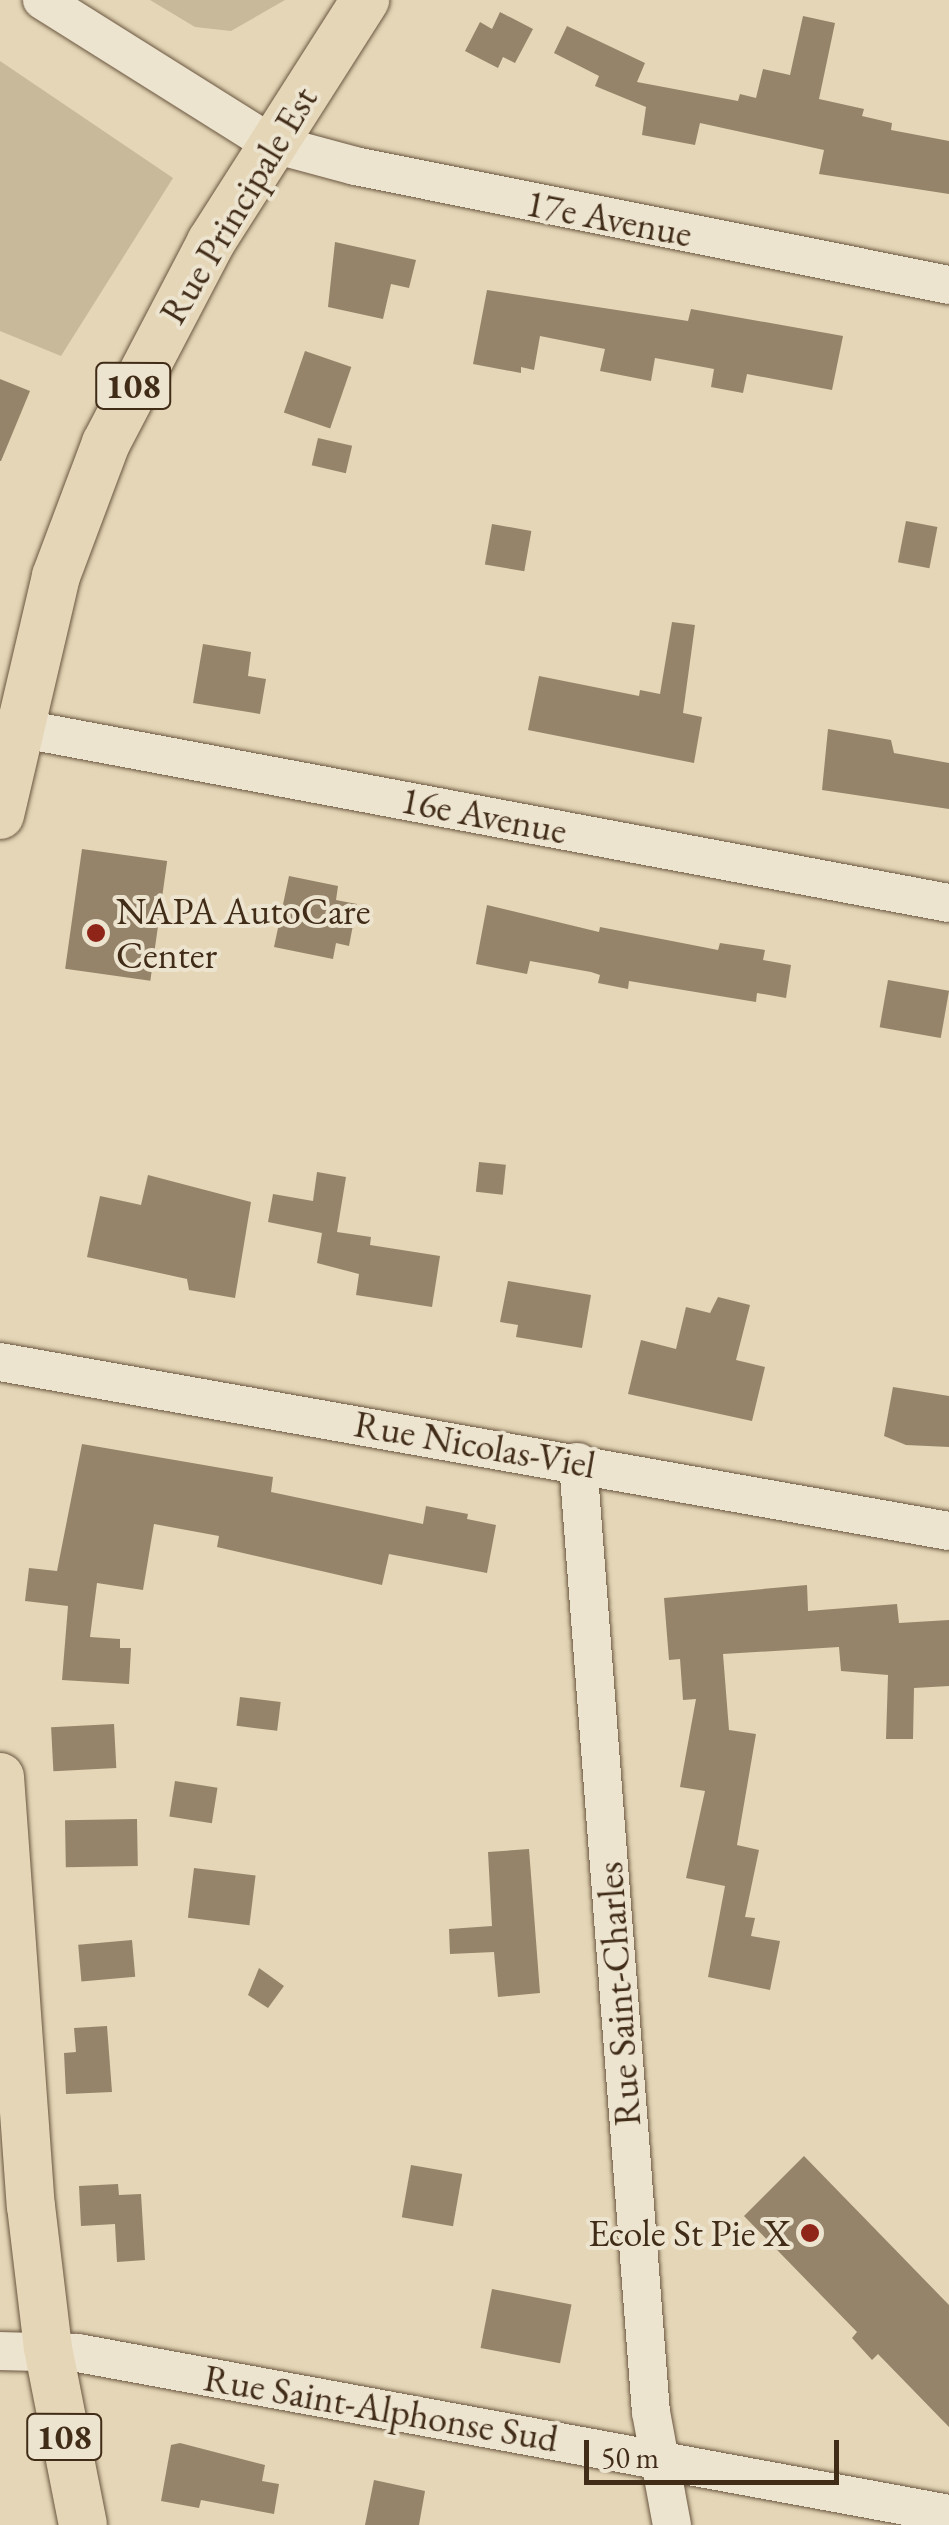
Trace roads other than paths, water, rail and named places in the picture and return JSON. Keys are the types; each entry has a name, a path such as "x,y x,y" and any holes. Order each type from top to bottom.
{"main road":[{"name":"Rue Principale Est","path":"0,816 56,576 106,443 270,143 365,0"},
{"name":"108","path":"0,1778 6,1962 48,2348 83,2525"}],"street":[{"path":"42,0 270,143"},
{"name":"17e Avenue","path":"270,143 949,285"},
{"name":"16e Avenue","path":"18,728 949,903"},
{"name":"Rue Nicolas-Viel","path":"0,1362 949,1531"},
{"name":"Rue Saint-Charles","path":"578,1462 658,2459 672,2525"},
{"name":"Rue Saint-Alphonse Sud","path":"0,2351 48,2348 949,2514"}],"place":[{"name":"NAPA AutoCare Center","path":"96,933"},
{"name":"Ecole St Pie X","path":"810,2233"}]}
